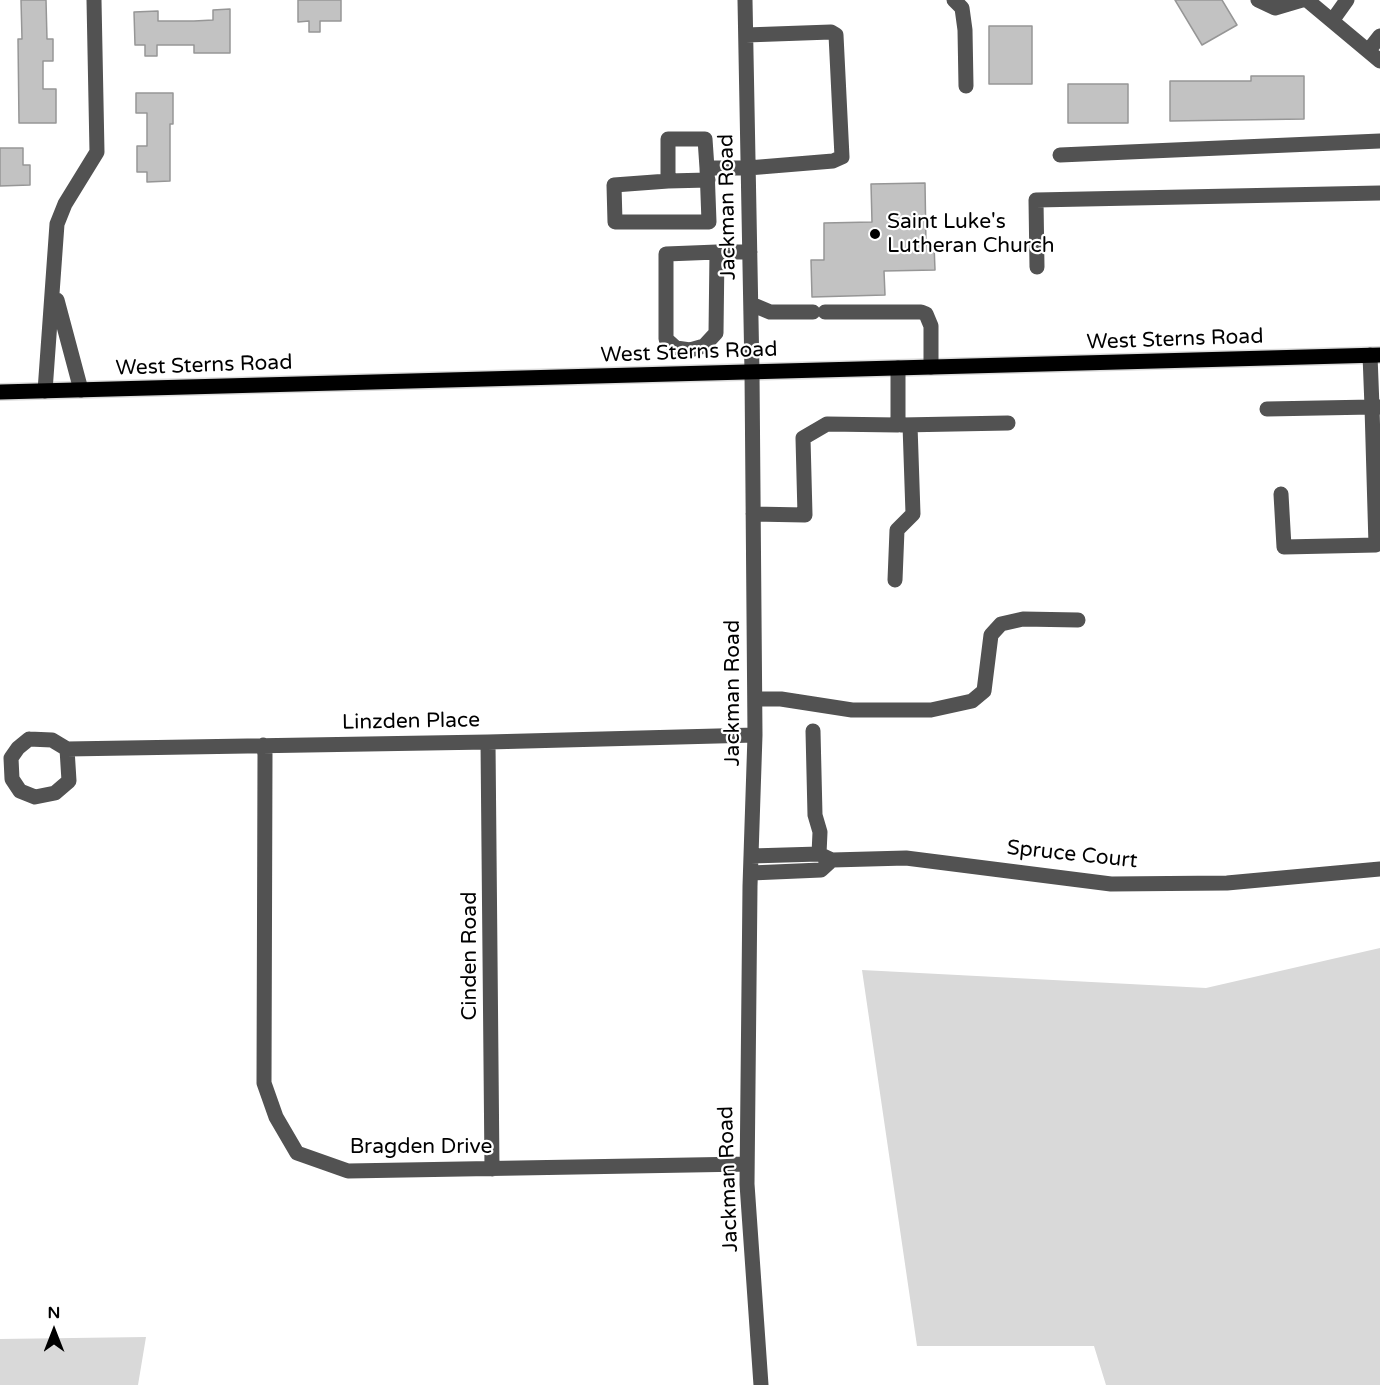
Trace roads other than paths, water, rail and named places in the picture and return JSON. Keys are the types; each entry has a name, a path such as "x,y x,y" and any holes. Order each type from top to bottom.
{"main road":[{"name":"West Sterns Road","path":"0,392 1375,355"}],"street":[{"path":"45,391 54,291 57,224 65,204 97,152 94,0"},
{"name":"Jackman Road","path":"745,0 755,699 747,1164 761,1385"},
{"path":"954,0 962,8 965,30 966,86"},
{"path":"1258,0 1275,8 1302,0"},
{"path":"1307,0 1374,55 1380,36"},
{"path":"1332,21 1347,0"},
{"path":"668,181 668,139 705,139 707,174 709,222 615,222 614,185 668,181 707,174 748,168 833,161 839,160 843,154 836,35 831,33 746,35"},
{"path":"1060,155 1380,141"},
{"path":"1037,267 1036,200 1380,193"},
{"path":"717,252 716,333 704,346 690,350 676,348 666,339 666,254 717,252 750,252"},
{"path":"54,291 81,390"},
{"path":"751,304 770,312 921,312 926,314 931,326 931,368"},
{"path":"1281,494 1284,547 1378,545 1375,355"},
{"path":"896,580 897,530 914,514 897,368"},
{"path":"1267,410 1376,407"},
{"path":"753,514 805,515 803,438 826,424 1008,423"},
{"path":"755,699 781,699 827,708 863,710 931,710 972,701 984,691 991,635 1001,624 1023,619 1078,620"},
{"path":"813,731 814,815 825,857"},
{"name":"Linzden Place","path":"67,749 755,735"},
{"path":"29,740 39,740 52,741 67,749 69,781 55,793 35,797 20,791 12,779 10,768 18,748 29,740"},
{"name":"Cinden Road","path":"488,742 492,1169"},
{"name":"Bragden Drive","path":"263,745 265,754 264,1083 276,1118 297,1153 348,1171 747,1164"},
{"name":"Spruce Court","path":"751,856 906,858 1111,884 1227,883 1380,869"},
{"name":"Spruce Court","path":"751,873 820,870 825,857"}],"place":[{"name":"Saint Luke's Lutheran Church","path":"875,234"}]}
